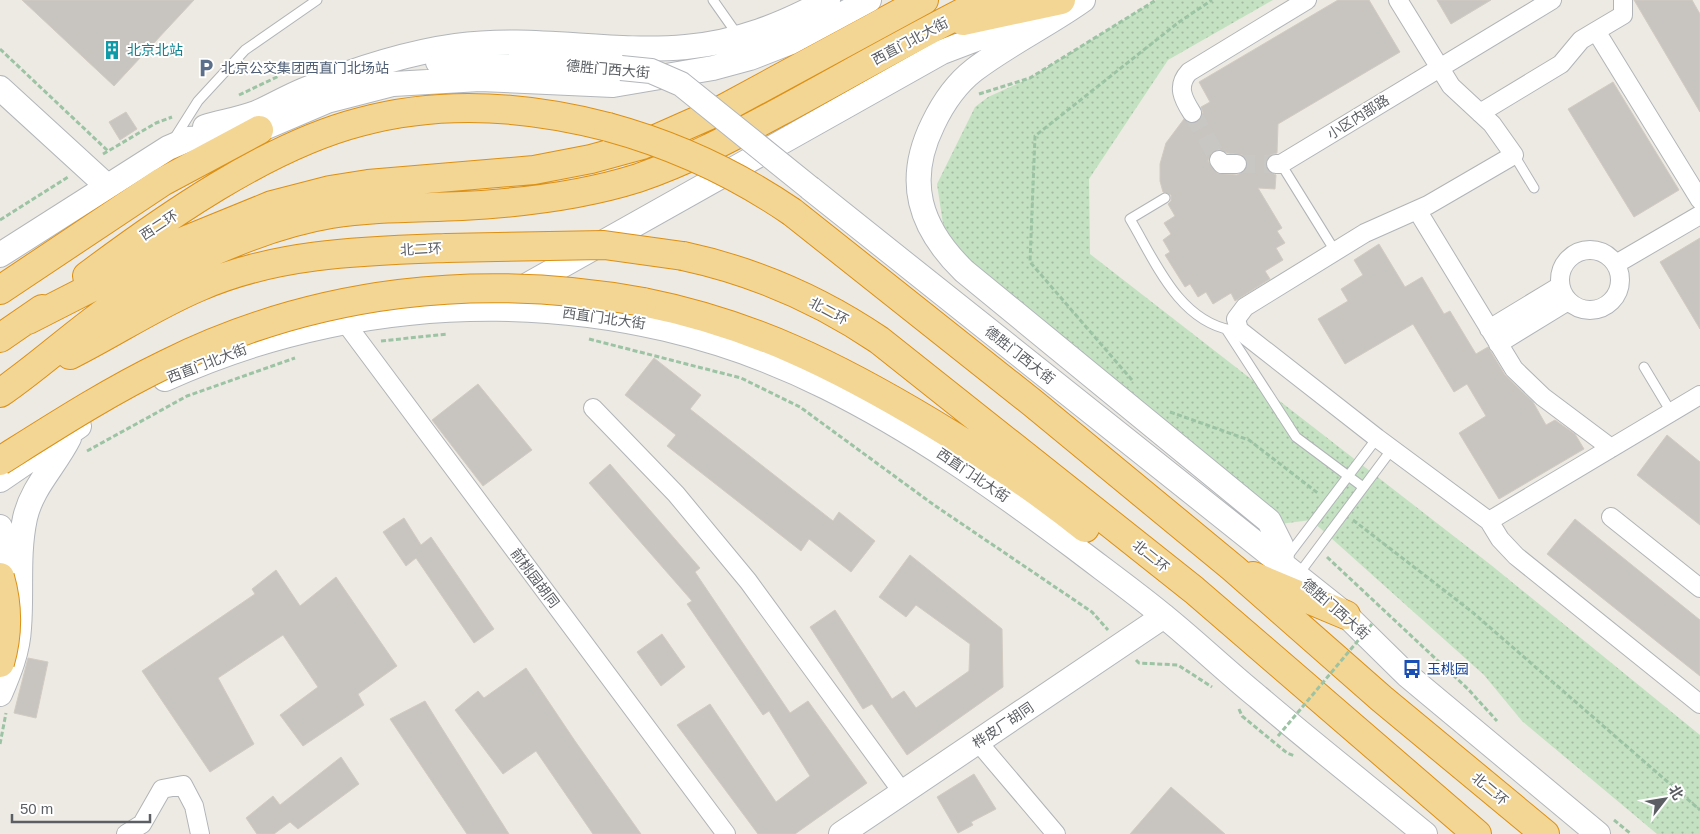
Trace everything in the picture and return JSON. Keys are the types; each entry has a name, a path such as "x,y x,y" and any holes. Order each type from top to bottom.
{"highway":[{"name":"西直门北大街","path":"32,371 116,305 163,278 224,248 289,225 332,214 538,200 580,193 637,178 668,167 716,145 986,0"},
{"path":"932,29 947,24 996,16 1061,0"},
{"name":"西直门北大街","path":"28,320 188,238 272,205 330,190 368,184 534,170 591,159 642,145 708,117 917,3"},
{"name":"北二环","path":"330,131 387,116 466,108 536,112 608,127 660,143 711,164 792,212 1034,404 1233,568 1382,699 1545,834"},
{"path":"10,283 162,182 259,130"},
{"path":"162,182 330,131"},
{"name":"西二环","path":"0,338 28,320 132,243 204,197 279,154 330,131"},
{"name":"北二环","path":"32,371 96,342 183,294 244,270 332,255 446,248 590,244 631,247 683,256 737,270 779,286 826,308 867,332 933,381 1194,590 1477,834"},
{"path":"0,461 84,408 167,363 234,334 319,308 401,292 497,287 574,291 690,312 738,326 849,374 1032,486 1133,567 1194,590"},
{"path":"0,393 32,371"},
{"path":"1233,568 1346,615"},
{"path":"0,577 6,617 0,663"}],"street":[{"path":"2,253 201,129 257,113 305,90 368,68 423,52 486,43 659,48 688,46 739,37 785,23 828,0"},
{"path":"168,148 189,139 241,134 259,130 327,101 355,92 396,83 480,79 614,85 713,68 750,58 791,42 869,0"},
{"path":"488,308 942,52 1038,16 1069,0"},
{"path":"1083,0 978,68 946,100 930,129 919,162 918,179 923,210 943,248 968,274 1269,521 1280,541 1290,569"},
{"path":"1192,113 1181,90 1183,79 1189,72 1307,0"},
{"path":"1398,0 1438,68 1451,86 1499,132 1514,155 1417,210 1365,233 1247,306 1239,313 1236,321 1238,328 1377,438 1489,521 1499,537 1516,556 1700,704"},
{"name":"小区内部路","path":"1279,164 1552,0"},
{"path":"1480,113 1561,64 1581,40 1623,15 1623,0"},
{"path":"1596,30 1700,200"},
{"name":"德胜门西大街","path":"368,68 429,62 475,61 620,68 651,71 681,84 1290,569 1346,615 1407,675 1603,825"},
{"path":"0,88 107,186"},
{"path":"1417,210 1514,369 1528,384 1611,448"},
{"path":"1616,264 1700,215"},
{"path":"1588,249 1597,250 1608,256 1616,264 1620,274 1620,285 1616,295 1609,303 1590,310 1577,308 1564,294 1562,267 1576,252 1588,249"},
{"path":"1489,328 1564,294"},
{"path":"1498,344 1564,294"},
{"name":"西直门北大街","path":"0,480 74,429 130,396 195,366 278,337 344,321 416,311 488,308 588,315 651,325 714,342 808,378 907,432 1000,492 1164,616"},
{"name":"前桃园胡同","path":"344,321 726,834"},
{"path":"1489,521 1700,395"},
{"path":"593,408 676,494 748,581 903,793"},
{"path":"4,701 19,630 20,560 28,509 42,480 74,429"},
{"path":"1611,517 1700,588"},
{"path":"0,527 9,551 13,627 10,647 0,675"},
{"path":"1164,616 1256,696 1425,834"},
{"name":"桦皮厂胡同","path":"841,834 1164,616"},
{"path":"978,742 1056,834"},
{"path":"126,834 142,824 162,789 183,785 194,806 200,834"}],"lane":[{"path":"168,148 198,101 245,50 317,0"},
{"path":"713,0 739,37"},
{"path":"1514,155 1534,188"},
{"path":"1279,164 1335,252"},
{"path":"1165,198 1130,219 1181,302 1198,316 1215,326 1245,335"},
{"path":"1215,326 1247,306"},
{"path":"1226,329 1296,437 1363,487"},
{"path":"1644,368 1671,412"},
{"path":"1290,569 1328,501 1377,438"},
{"path":"1290,569 1318,548 1392,449"}],"path":[{"path":"977,94 1030,78 1156,0"},
{"path":"1136,385 1030,262 1035,136 1179,22 1212,0"},
{"path":"0,50 108,151"},
{"path":"360,343 448,334"},
{"path":"584,338 741,378 800,407 934,505 1092,612 1139,663 1178,665 1215,689"},
{"path":"82,456 88,449 187,396 298,357"},
{"path":"1165,410 1249,440 1328,501"},
{"path":"1344,513 1471,611 1700,810"},
{"path":"1318,548 1461,682 1498,722"},
{"path":"1278,736 1372,624"},
{"path":"0,744 4,701"},
{"path":"1237,704 1242,716 1287,753 1296,757"},
{"path":"1603,825 1631,834"}],"green space":[{"path":"1156,0 1273,0 1168,60 1089,179 1090,254 1491,565 1700,735 1700,834 1657,834 1522,721 1484,675 1311,520 1280,524 966,262 943,224 937,184 975,107 988,97 1030,78"}],"building":[{"name":"北京北站","path":"22,0 194,0 114,86"},
{"path":"1338,0 1369,0 1400,52 1278,124 1277,153 1270,155 1265,164 1267,170 1276,175 1275,189 1258,188 1282,228 1277,231 1285,243 1276,248 1283,260 1265,271 1270,279 1235,301 1231,293 1213,304 1206,292 1198,297 1190,284 1185,287 1165,255 1170,252 1163,240 1171,234 1164,223 1175,216 1168,204 1171,201 1171,195 1163,192 1160,181 1160,164 1166,143 1184,119 1192,124 1198,122 1203,113 1201,107 1210,102 1199,82","holes":["1218,149 1227,153 1243,155 1248,164 1246,170 1237,175 1217,173 1208,161 1212,152"]},
{"path":"1437,0 1491,0 1451,24"},
{"path":"1634,0 1692,0 1700,14 1700,112"},
{"path":"1613,82 1679,190 1634,217 1568,109"},
{"path":"126,112 137,129 120,140 109,122"},
{"path":"1700,238 1700,329 1660,262"},
{"path":"1379,244 1405,287 1422,277 1444,314 1450,311 1476,354 1488,347 1505,375 1533,402 1546,425 1555,420 1575,434 1584,449 1499,499 1459,433 1486,416 1467,384 1454,392 1413,324 1345,364 1318,319 1348,301 1341,289 1363,275 1354,260"},
{"path":"654,358 701,395 690,409 833,521 839,512 875,541 851,572 809,539 801,551 667,446 676,435 625,395"},
{"path":"478,384 532,450 483,486 432,420"},
{"path":"1667,435 1700,462 1700,525 1637,475"},
{"path":"610,464 700,568 695,572 790,713 808,701 867,783 795,834 758,834 677,725 710,704 776,802 810,776 769,711 763,715 687,604 692,601 589,483"},
{"path":"404,518 421,545 431,537 494,629 474,643 416,558 406,566 383,532"},
{"path":"1575,519 1700,620 1700,676 1547,554"},
{"path":"910,555 1002,629 1003,687 907,755 872,704 863,709 810,627 835,610 892,699 904,691 916,708 969,671 970,644 916,605 906,617 879,597"},
{"path":"276,570 300,606 336,577 397,666 358,694 364,705 303,746 280,715 318,687 283,635 218,678 254,744 210,772 142,671 255,594 252,589"},
{"path":"662,634 685,667 661,686 637,652"},
{"path":"28,658 48,662 36,718 14,713"},
{"path":"526,668 641,834 593,834 536,751 503,774 455,710 478,691 484,698"},
{"path":"425,701 509,834 467,834 390,719"},
{"path":"341,757 359,784 298,829 290,822 274,834 257,834 246,818 273,796 280,805"},
{"path":"974,774 996,809 971,822 973,825 958,833 937,797"},
{"path":"1171,787 1225,834 1130,834"}],"tunnel":[{"path":"1192,113 1219,160"},
{"path":"1237,164 1276,164"}],"place":[{"name":"北京北站","path":"112,50"},
{"name":"北京公交集团西直门北场站","path":"206,68"},
{"name":"玉桃园","path":"1412,669"}]}
